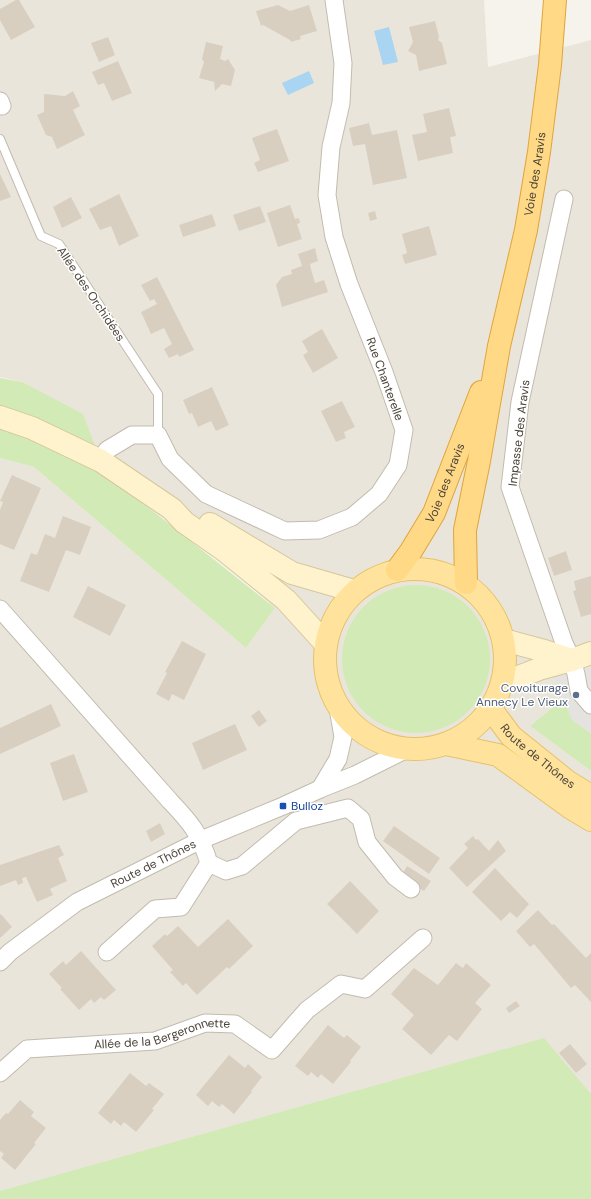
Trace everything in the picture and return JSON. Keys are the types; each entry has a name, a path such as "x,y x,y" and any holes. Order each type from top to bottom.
{"highway":[{"name":"Voie des Aravis","path":"466,583 465,530 479,461 499,346 526,230 539,152 550,65 554,0"},
{"name":"Voie des Aravis","path":"397,570 434,513 499,346"}],"main road":[{"path":"0,417 32,428 100,461 172,509 184,522 224,550 286,600 325,643"},
{"path":"172,509 190,512 292,573 354,591"},
{"path":"421,568 444,573 466,583 484,599 488,605 496,618 504,640 506,662 503,682 491,709 478,724 463,736 446,744 427,749 407,749 386,745 368,736 351,724 338,708 324,668 325,643 335,615 354,591 367,581 382,574 397,570 421,568"},
{"path":"504,640 540,650 581,656"},
{"path":"503,682 581,656"},
{"name":"Route de Thônes","path":"491,709 511,736 568,782 591,796"},
{"name":"Route de Thônes","path":"446,744 498,755 571,808 591,820"}],"street":[{"name":"Rue Chanterelle","path":"158,434 170,459 206,494 285,531 319,530 352,517 379,494 398,465 404,430 384,372 348,284 334,237 327,195 331,147 341,104 343,63 334,0"},
{"name":"Impasse des Aravis","path":"564,198 520,402 510,487 564,643 581,656 576,674 579,691 591,705"},
{"path":"100,461 107,450 132,434 158,434"},
{"path":"0,608 188,820 201,840 209,863 226,871 242,866 296,821 348,808 361,819 367,842 395,877 411,889"},
{"path":"320,788 338,759 343,737 338,708"},
{"name":"Route de Thônes","path":"0,962 10,952 77,902 201,840 283,806 320,788 354,775 407,749"},
{"path":"108,952 155,909 181,907 209,863"},
{"name":"Allée de la Bergeronnette","path":"0,1073 26,1048 155,1041 205,1024 235,1024 272,1050 307,1010 341,984 365,989 423,938"}],"lane":[{"name":"Allée des Orchidées","path":"0,139 41,236 59,244 158,394 158,434"}],"shaded area":[{"path":"0,0 484,0 488,67 591,40 591,676 530,726 591,771 591,1199 0,1199 0,458 34,467 246,648 275,608 22,382 0,377"},
{"name":"Covoiturage Annecy Le Vieux","path":"550,669 591,669 591,734 572,720"}],"green space":[{"path":"0,378 22,382 83,414 105,473 275,608 246,648 34,467 0,458"},
{"path":"409,585 423,585 438,588 451,593 469,606 482,624 485,631 489,644 489,674 485,687 482,694 469,712 451,725 444,728 431,732 409,733 394,730 381,725 369,717 358,706 350,694 345,681 342,666 342,652 345,637 350,624 358,612 369,601 381,593 394,588"},
{"path":"591,676 591,771 530,726"},
{"path":"544,1038 590,1093 591,1092 591,1199 0,1199 0,1191"}],"water":[{"path":"389,27 398,62 383,65 374,31"},
{"path":"309,71 314,83 288,95 282,83"}],"building":[{"path":"16,0 19,0 35,27 11,40 0,20 0,9"},
{"path":"278,5 290,11 309,5 317,31 300,36 301,39 291,42 263,25 261,26 256,11"},
{"path":"435,21 439,37 438,40 442,43 447,64 419,71 416,55 408,51 413,42 409,27"},
{"path":"108,37 115,55 99,62 91,43"},
{"path":"206,42 223,46 220,59 225,61 228,59 235,70 231,86 222,84 215,91 214,82 199,78 204,62 202,59"},
{"path":"118,61 132,93 112,101 104,83 98,85 92,72"},
{"path":"73,91 80,106 73,110 85,135 57,149 52,137 46,135 37,115 44,112 44,94 65,96"},
{"path":"449,108 456,136 450,137 453,153 418,161 412,135 427,132 423,114"},
{"path":"369,123 372,135 397,130 407,178 373,185 365,144 353,146 349,128"},
{"path":"277,129 289,161 258,172 254,163 260,160 252,138"},
{"path":"0,174 11,197 0,201"},
{"path":"119,194 139,236 119,246 111,226 100,230 89,209"},
{"path":"71,197 82,218 62,228 53,207"},
{"path":"290,205 295,219 299,218 300,223 297,224 302,239 278,247 267,213"},
{"path":"260,206 266,222 239,231 233,215"},
{"path":"375,211 377,219 370,221 368,213"},
{"path":"212,214 216,226 183,237 179,225"},
{"path":"429,226 437,255 405,264 402,255 407,253 402,234"},
{"path":"315,248 318,261 310,264 315,283 324,280 328,292 282,307 276,285 282,277 292,274 291,270 302,266 298,254"},
{"path":"157,277 194,350 179,357 178,354 169,358 164,349 172,344 164,328 151,334 141,312 157,304 154,299 150,301 141,285"},
{"path":"322,329 338,358 313,373 303,355 308,352 302,341"},
{"path":"212,387 229,425 216,431 211,421 198,427 192,413 189,414 183,400"},
{"path":"342,401 355,427 344,432 346,438 336,442 321,411"},
{"path":"12,475 41,488 14,550 0,544 0,510 3,502 0,501"},
{"path":"63,516 91,527 80,555 66,550 49,592 20,581 31,553 37,555 45,534 55,538"},
{"path":"566,551 572,570 554,576 548,558"},
{"path":"591,576 591,614 581,617 573,591 576,590 574,581"},
{"path":"88,586 126,605 110,636 73,617"},
{"path":"182,641 206,654 184,700 172,694 169,701 156,694 167,673 165,672"},
{"path":"51,704 61,726 0,754 0,728"},
{"path":"259,710 267,721 259,727 251,716"},
{"path":"235,724 247,750 203,770 192,743"},
{"path":"74,754 88,792 63,801 50,763"},
{"path":"160,823 165,834 151,842 146,831"},
{"path":"394,826 440,858 429,874 383,841"},
{"path":"473,836 476,840 478,839 489,851 498,840 506,851 467,887 449,868 468,848 464,844"},
{"path":"59,845 64,855 58,858 67,881 50,889 53,895 37,902 26,877 22,878 23,883 18,885 16,880 0,886 0,865"},
{"path":"407,866 431,881 424,891 401,876"},
{"path":"495,868 529,904 517,918 510,912 501,921 472,892"},
{"path":"350,881 379,911 357,934 327,904"},
{"path":"538,910 552,925 554,924 586,958 591,953 591,1002 575,985 571,988 534,944 530,947 516,931"},
{"path":"1,914 12,927 0,938 0,915"},
{"path":"228,919 253,946 229,969 227,967 197,995 186,983 183,986 170,972 173,970 152,946 165,934 167,936 178,926 198,947"},
{"path":"81,951 116,990 104,1000 101,997 94,1003 91,999 79,1010 49,974 63,961 66,965"},
{"path":"456,963 463,968 466,963 491,985 475,1003 482,1009 457,1041 449,1035 431,1055 402,1029 414,1015 391,994 414,968 438,985"},
{"path":"516,1001 520,1006 509,1013 506,1008"},
{"path":"328,1025 344,1038 347,1035 361,1047 333,1084 321,1074 318,1078 311,1072 308,1076 295,1066"},
{"path":"570,1044 587,1064 576,1073 559,1053"},
{"path":"229,1055 245,1068 248,1064 262,1077 234,1114 222,1104 219,1107 212,1101 208,1106 196,1095"},
{"path":"130,1073 146,1086 149,1083 164,1094 152,1109 154,1110 136,1132 124,1122 121,1126 114,1120 111,1124 98,1113"},
{"path":"20,1100 34,1112 31,1116 46,1128 34,1143 36,1144 15,1170 1,1158 4,1154 0,1151 0,1120 6,1113 8,1114"}],"place":[{"name":"Covoiturage Annecy Le Vieux","path":"576,695"},
{"name":"Bulloz","path":"283,806"}]}
